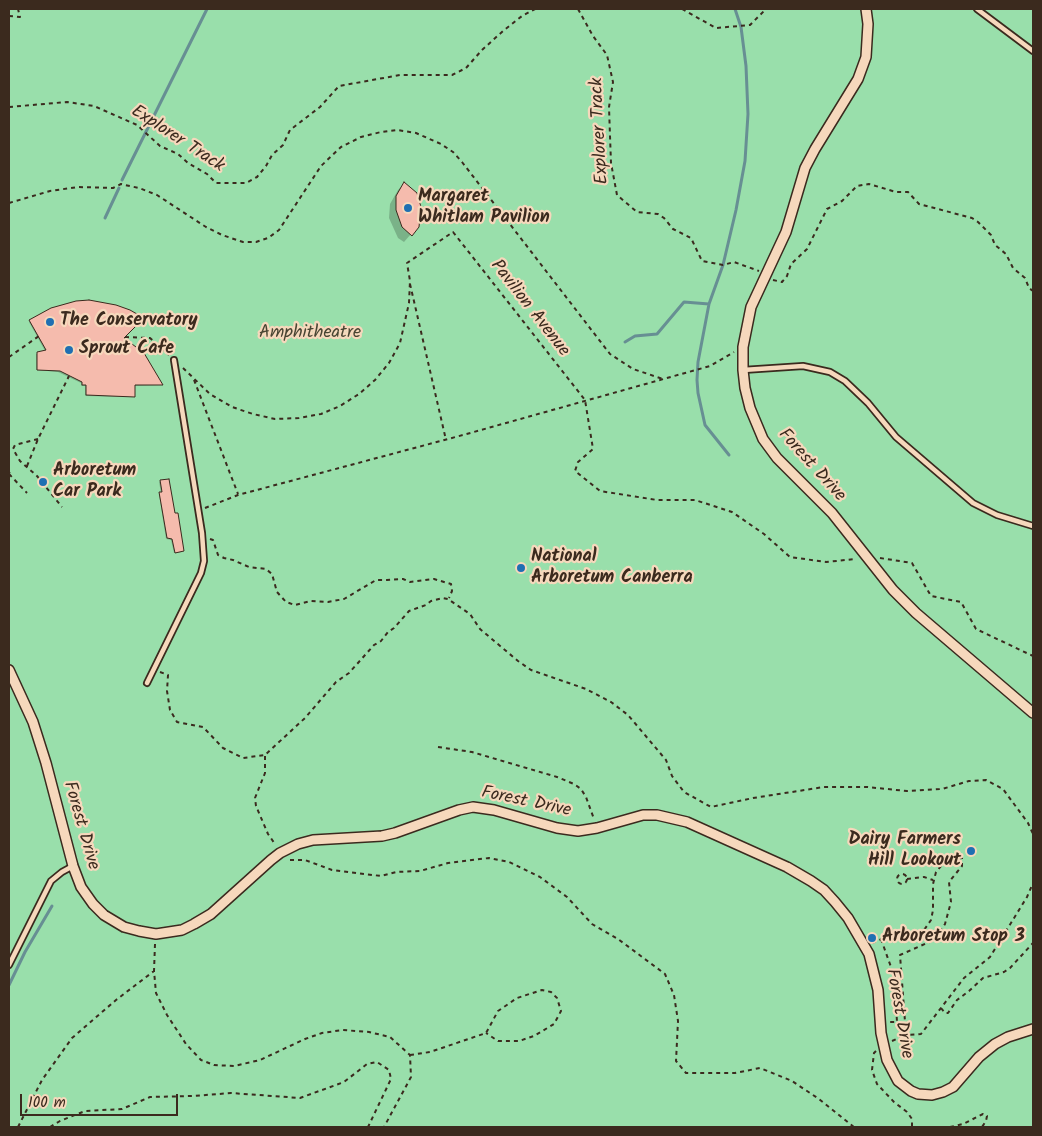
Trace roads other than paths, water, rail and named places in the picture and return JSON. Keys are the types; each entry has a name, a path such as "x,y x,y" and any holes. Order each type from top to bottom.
{"street":[{"name":"Forest Drive","path":"866,9 868,24 866,57 858,79 814,149 805,168 795,196 786,232 751,307 743,348 742,370 745,388 750,408 763,439 794,476 832,513 893,590 916,613 1033,712"},
{"name":"Forest Drive","path":"9,670 33,722 73,866 81,887 92,904 104,915 139,932 156,934 182,930 211,914 280,853 298,844 313,840 362,838 395,833 459,810 473,807 494,810 567,830 597,828 649,815 665,816 687,822 787,867 824,890 842,910 865,946 875,974 887,1060 898,1081 911,1091 918,1094 932,1095 953,1087 978,1057 995,1044 1008,1037 1033,1029"}],"lane":[{"path":"977,9 1033,51"},
{"path":"147,683 202,573 204,554 199,510 174,360"},
{"path":"742,370 803,366 830,372 845,381 868,403 896,437 973,503 996,515 1033,526"},
{"path":"9,965 51,881 73,866"}],"waterway":[{"path":"122,180 207,9"},
{"path":"729,455 705,425 697,380 698,362 709,304 723,265 745,161 748,114 746,66 741,27 735,9"},
{"path":"105,218 119,188"},
{"path":"625,342 635,336 657,334 684,302 709,304"},
{"path":"9,985 25,952 52,906"}],"place":[{"name":"Margaret Whitlam Pavilion","path":"408,208"},
{"name":"The Conservatory","path":"50,322"},
{"name":"Sprout Cafe","path":"69,350"},
{"name":"Arboretum Car Park","path":"43,482"},
{"name":"National Arboretum Canberra","path":"521,568"},
{"name":"Dairy Farmers Hill Lookout","path":"971,851"},
{"name":"Arboretum Stop 3","path":"872,938"}],"park label":[{"name":"Amphitheatre","path":"310,334"}]}
